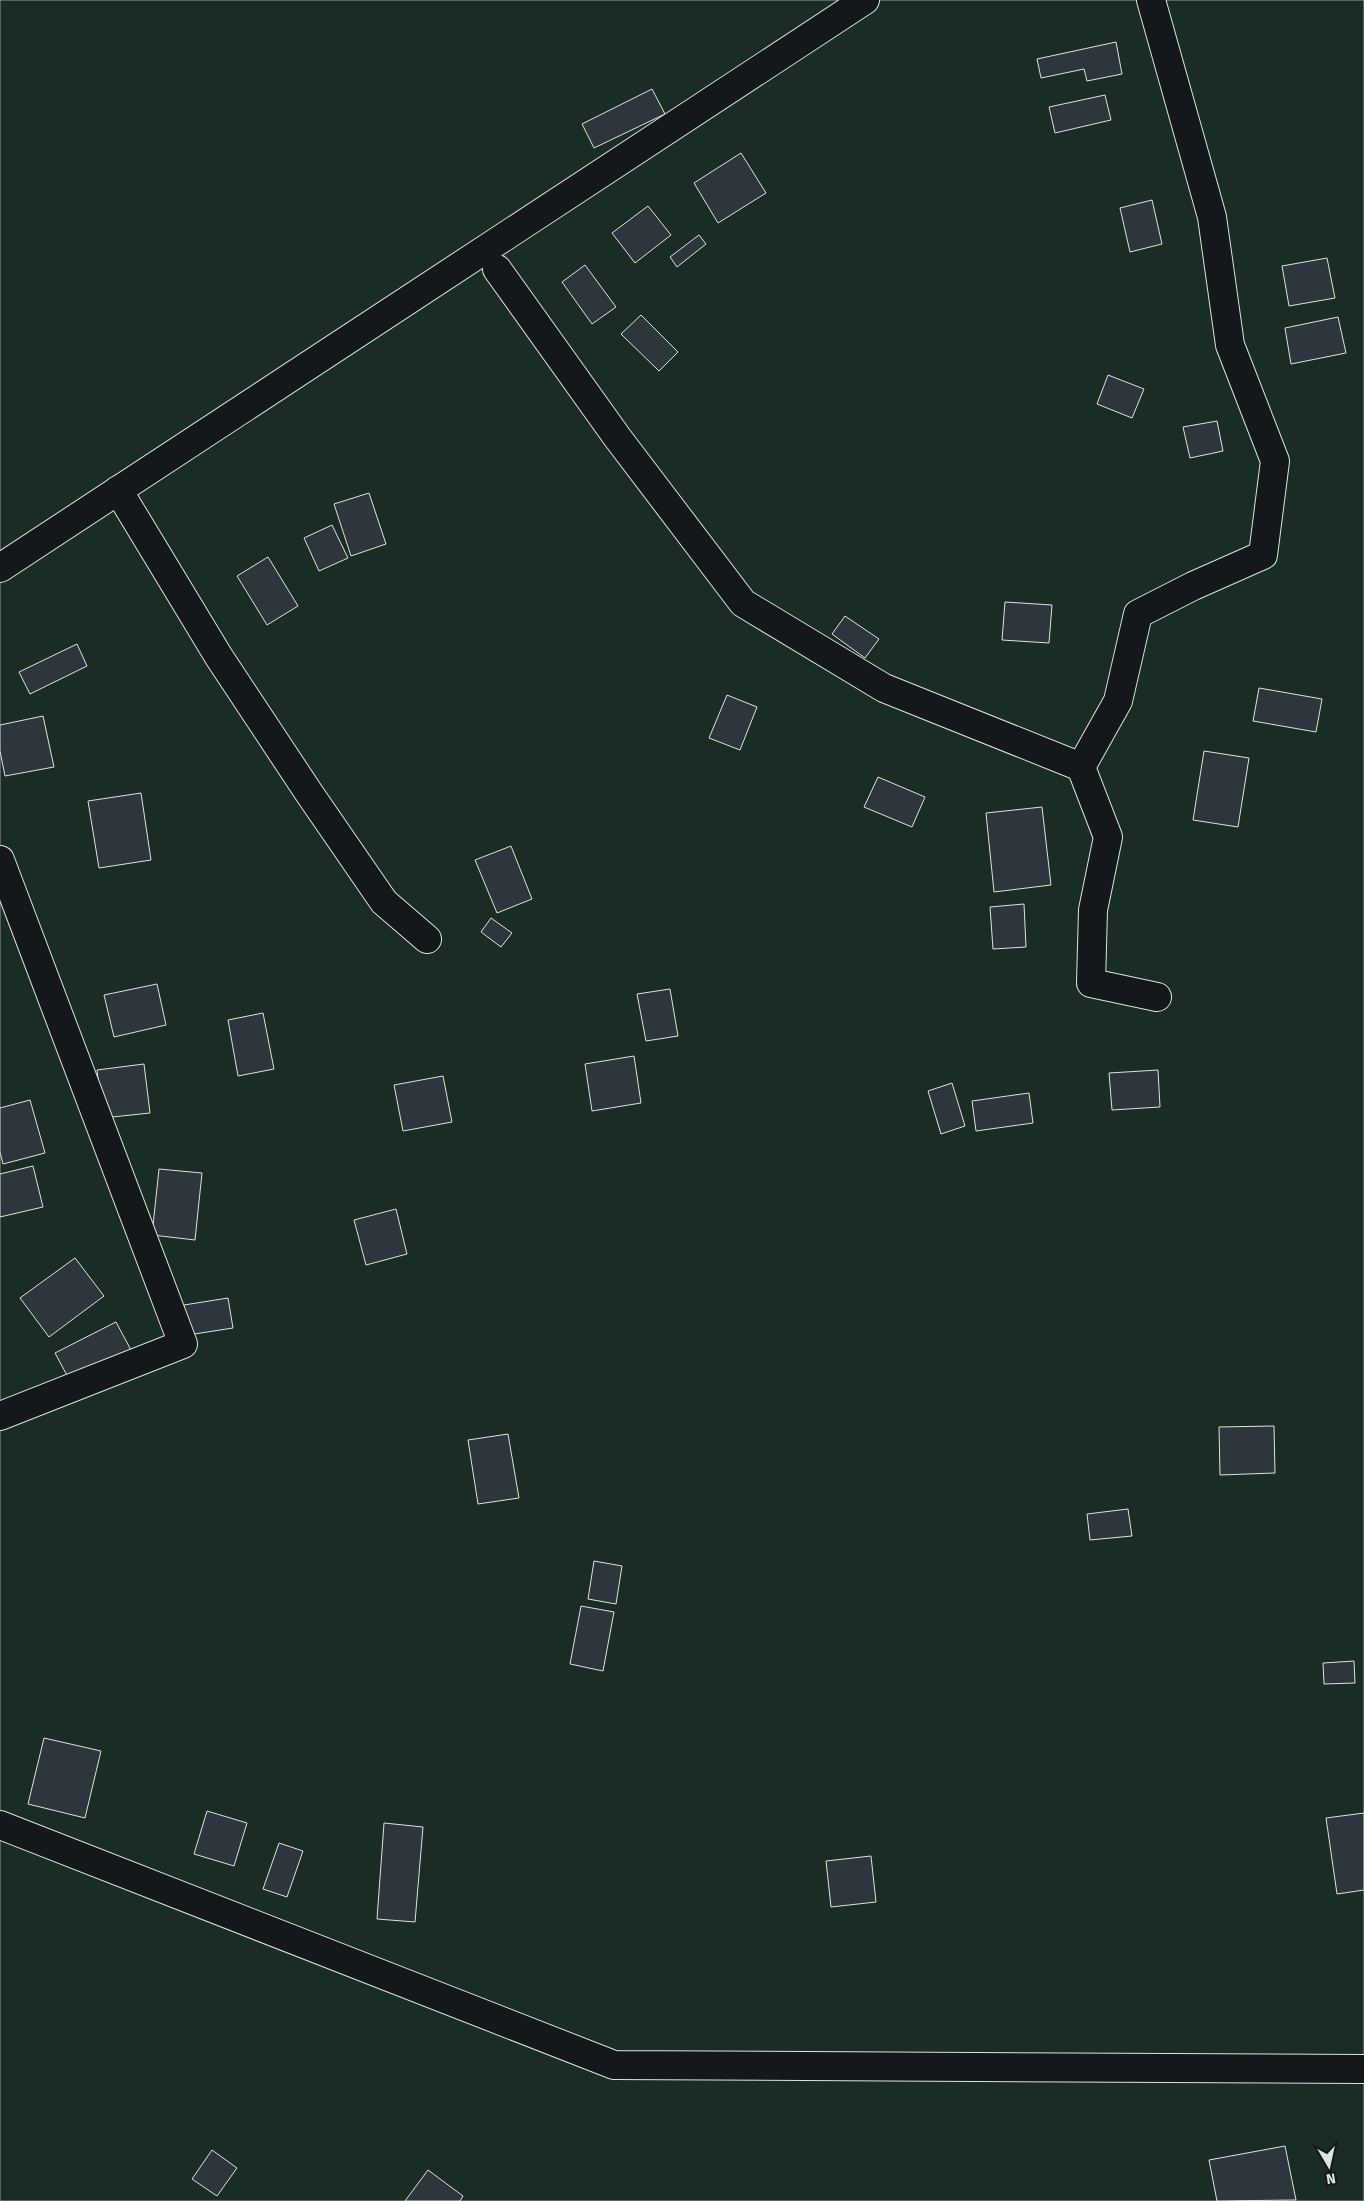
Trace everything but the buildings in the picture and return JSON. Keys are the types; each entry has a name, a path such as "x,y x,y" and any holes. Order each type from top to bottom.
{"street":[{"path":"0,568 864,0"},
{"path":"1081,768 1118,701 1138,614 1193,586 1263,555 1275,461 1230,345 1212,217 1151,0"},
{"path":"497,269 617,437 743,603 884,688 1081,768 1108,837 1093,910 1091,983 1157,997"},
{"path":"118,490 219,657 384,902 427,939"},
{"path":"0,860 183,1344 0,1416"},
{"path":"0,1825 614,2065 1364,2069"}],"green space":[{"path":"0,0 1364,0 1364,2201 0,2201"}]}
